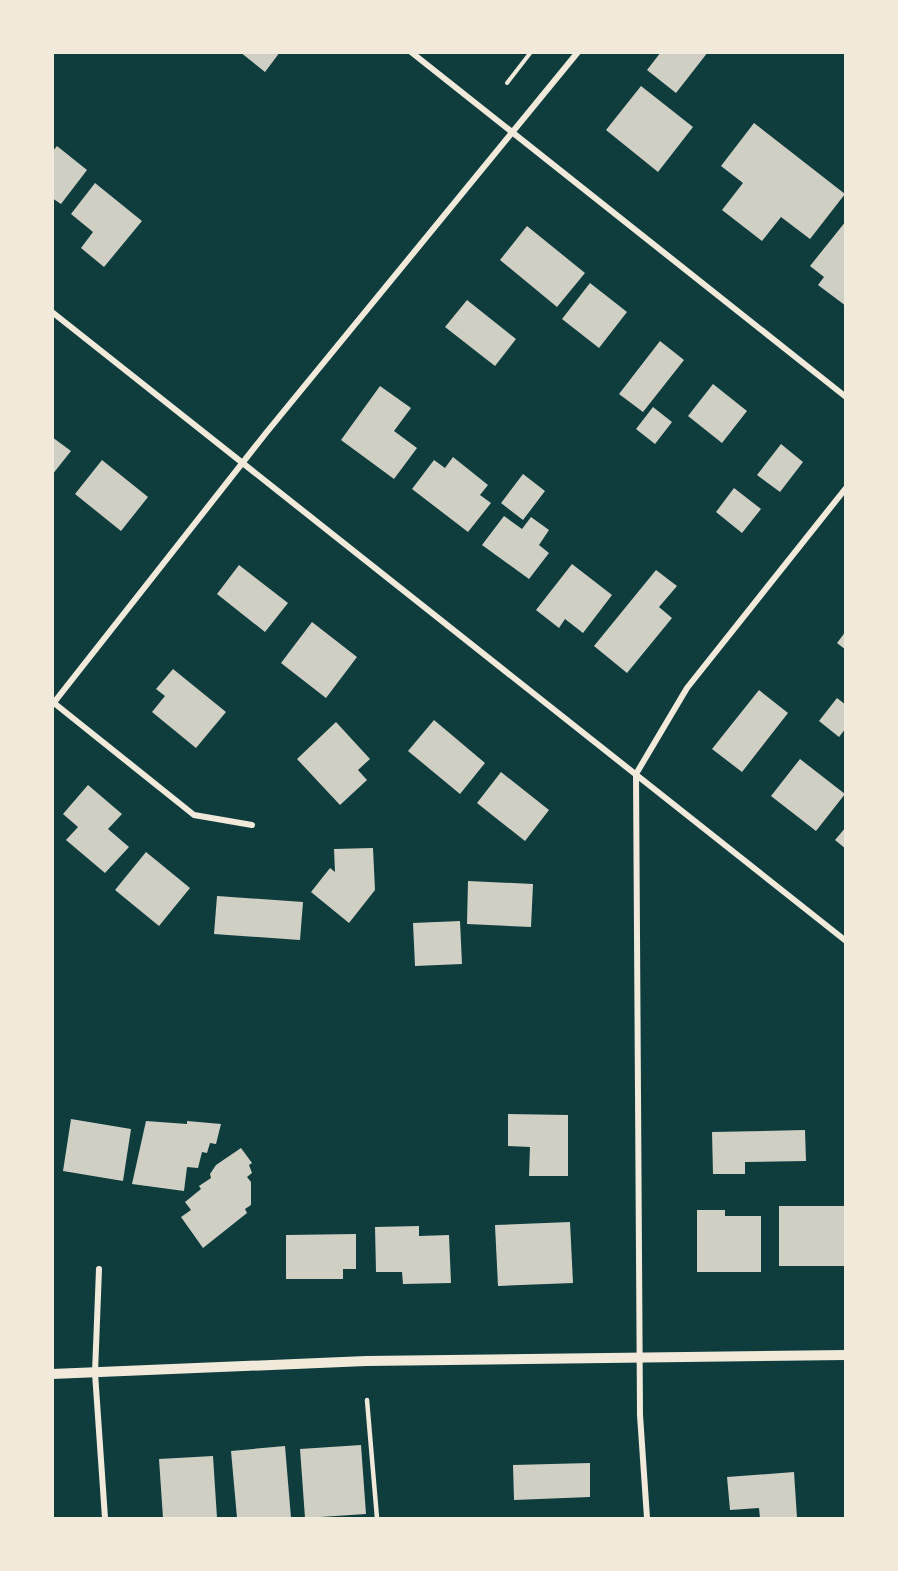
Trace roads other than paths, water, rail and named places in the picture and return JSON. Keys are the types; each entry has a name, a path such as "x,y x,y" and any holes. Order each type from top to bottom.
{"street":[{"path":"411,52 846,397"},
{"path":"252,825 194,815 53,704 243,463 578,52"},
{"path":"52,312 846,941"},
{"path":"647,1518 640,1415 636,774 687,688 846,488"},
{"path":"99,1269 95,1372 105,1518"},
{"path":"52,1374 366,1361 846,1355"}],"lane":[{"path":"367,1400 377,1518"}]}
